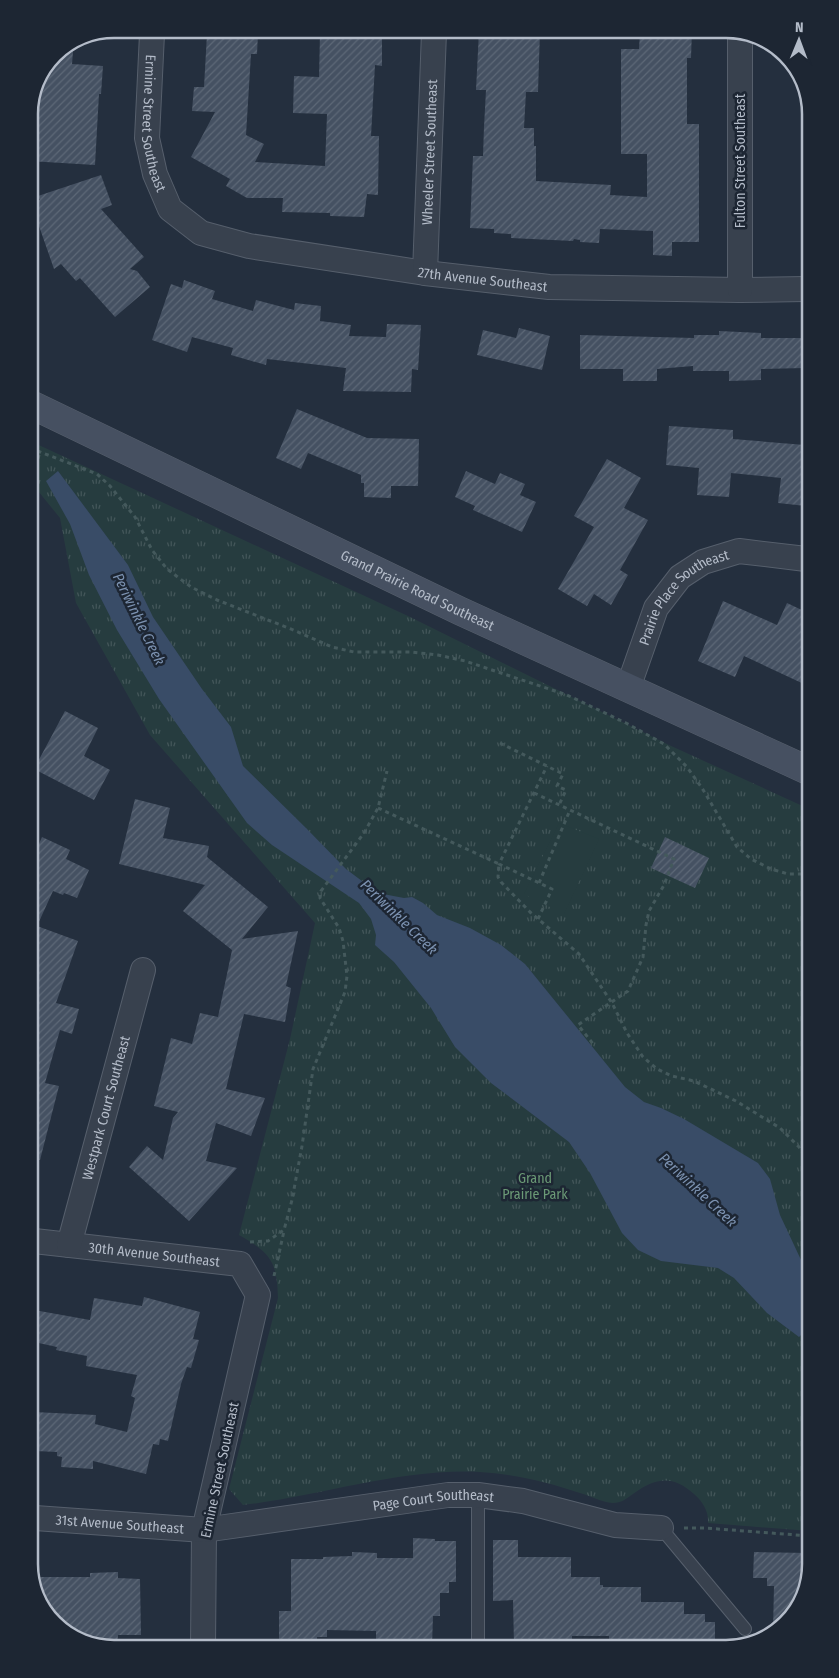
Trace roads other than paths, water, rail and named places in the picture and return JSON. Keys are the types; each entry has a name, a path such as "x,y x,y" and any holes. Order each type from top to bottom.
{"main road":[{"name":"Grand Prairie Road Southeast","path":"38,408 460,611 802,768"}],"street":[{"name":"Ermine Street Southeast","path":"152,38 147,138 155,174 170,209"},
{"name":"Wheeler Street Southeast","path":"426,273 434,38"},
{"name":"Fulton Street Southeast","path":"740,39 740,290"},
{"name":"27th Avenue Southeast","path":"170,209 202,233 249,246 426,273 549,287 802,289"},
{"name":"Prairie Place Southeast","path":"628,688 656,608 680,577 703,562 739,551 802,559"},
{"name":"Westpark Court Southeast","path":"69,1245 143,970"},
{"name":"30th Avenue Southeast","path":"37,1241 240,1264 258,1295"},
{"name":"Ermine Street Southeast","path":"203,1640 204,1530 258,1295"},
{"name":"Page Court Southeast","path":"204,1530 448,1495 478,1495 522,1500 615,1525 661,1528"},
{"name":"31st Avenue Southeast","path":"37,1518 204,1530"}],"lane":[{"path":"478,1495 478,1640"},
{"path":"661,1528 745,1629"}],"water":[{"name":"Periwinkle Creek","path":"58,471 128,565 153,617 202,689 231,727 243,766 346,869 383,894 404,898 412,897 423,903 437,915 470,928 501,945 525,964 625,1087 644,1102 684,1119 758,1163 770,1179 780,1215 802,1262 802,1334 799,1337 767,1313 734,1278 718,1268 661,1261 638,1250 622,1233 590,1173 569,1142 491,1083 455,1047 431,1008 394,962 375,945 376,935 371,919 359,903 272,845 247,823 159,699 117,630 89,575 70,524 46,481"}],"park label":[{"name":"Grand Prairie Park","path":"535,1186"}]}
